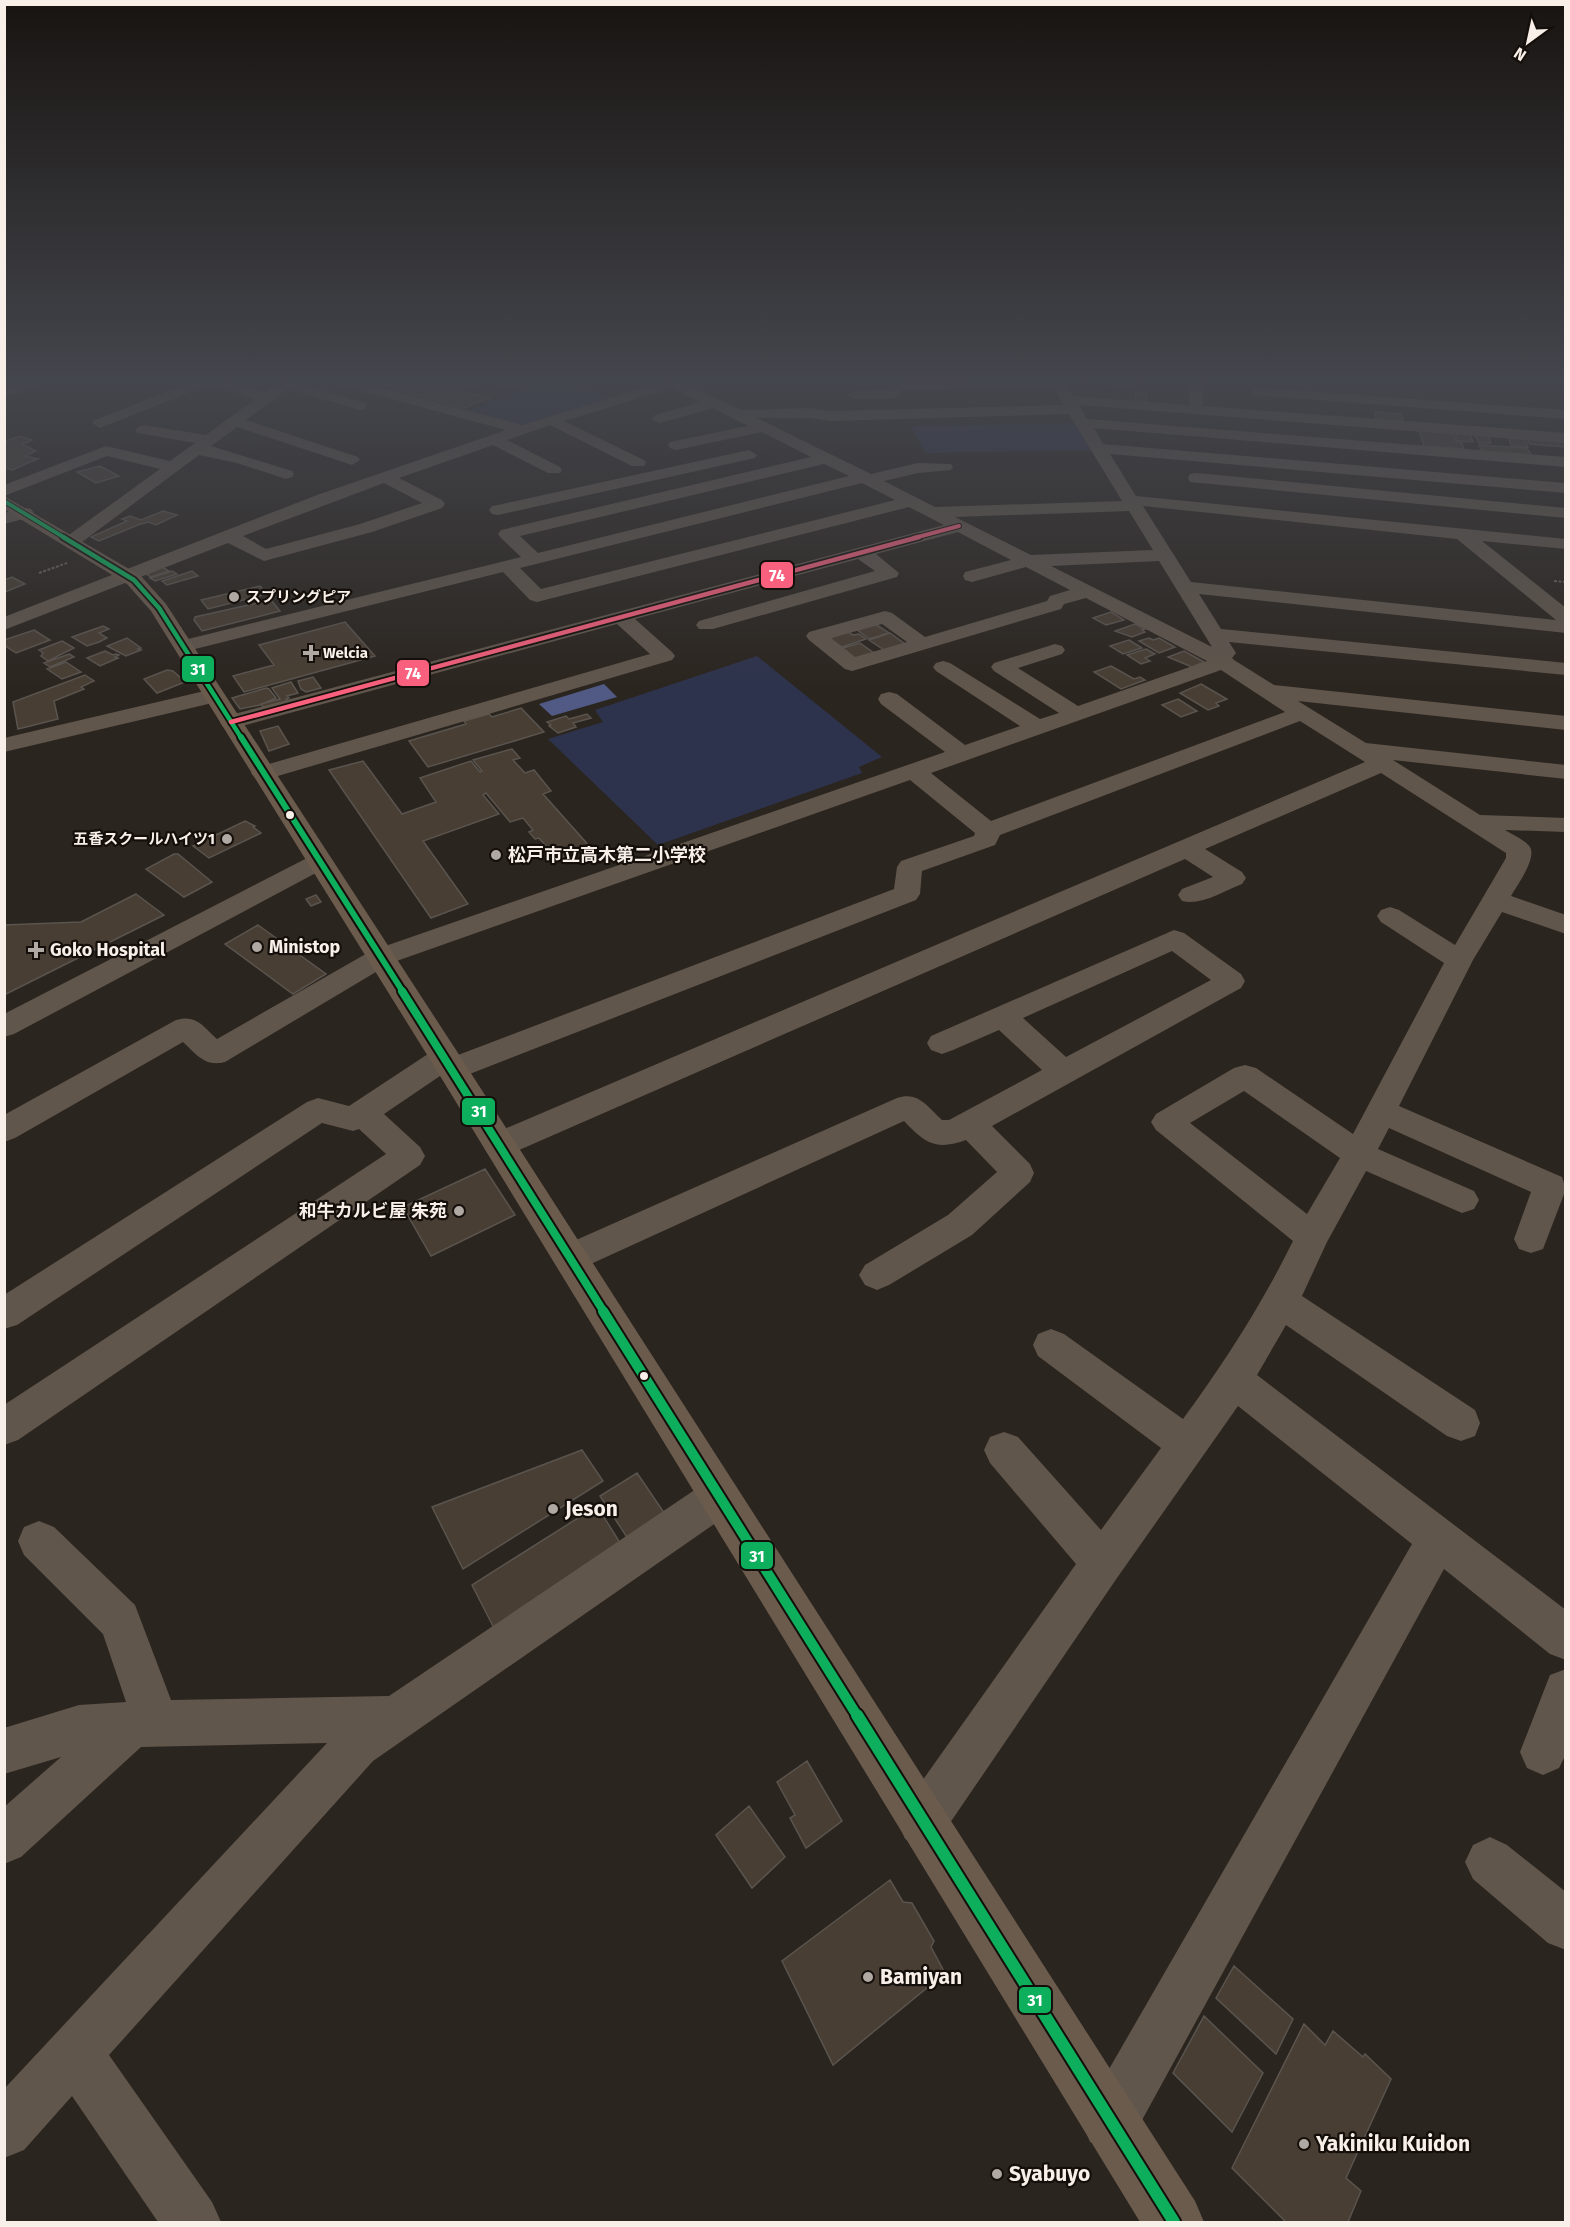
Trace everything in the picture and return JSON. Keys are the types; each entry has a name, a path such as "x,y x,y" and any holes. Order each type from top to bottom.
{"main road":[{"path":"10,506 70,552 127,576 146,590 499,1144 1174,2223"}],"street":[{"path":"10,506 50,483"},
{"path":"70,552 154,483"},
{"path":"4,624 368,483"},
{"path":"229,536 264,555 366,528 436,504 395,483"},
{"path":"498,510 623,483"},
{"path":"534,559 507,534 725,483"},
{"path":"183,646 847,483"},
{"path":"876,483 1230,665 1519,850 1519,858 1459,960 1359,1154 1312,1237 1281,1302 1234,1380 1102,1563 922,1822"},
{"path":"1120,483 1214,634 1230,665"},
{"path":"1244,483 1566,513"},
{"path":"1428,483 1435,501"},
{"path":"1507,483 1566,488"},
{"path":"716,485 747,507"},
{"path":"506,566 537,596 910,501"},
{"path":"932,512 1132,503 1566,544"},
{"path":"1299,517 1304,538"},
{"path":"1144,522 1167,524"},
{"path":"672,526 708,553"},
{"path":"4,746 222,709 621,617 959,526"},
{"path":"1462,534 1566,618"},
{"path":"706,625 890,573 861,552"},
{"path":"972,576 1028,561 1168,560 1194,567"},
{"path":"1185,587 1566,627"},
{"path":"922,644 1054,605 1057,600 1087,591"},
{"path":"263,773 665,656 621,617"},
{"path":"1214,634 1566,669"},
{"path":"1055,650 1001,667 1078,715"},
{"path":"4,1130 186,1027 214,1054 381,957 1038,728 1230,665"},
{"path":"943,667 1038,728"},
{"path":"1268,691 1566,723"},
{"path":"889,699 963,755"},
{"path":"988,831 1302,713"},
{"path":"499,1144 1187,849 1369,756 1566,772"},
{"path":"915,772 988,831"},
{"path":"1475,822 1566,825"},
{"path":"4,1314 318,1110 353,1119 448,1064 907,894 910,867 986,840 988,831"},
{"path":"1187,849 1233,878 1191,895"},
{"path":"4,1027 320,861"},
{"path":"1496,900 1566,925"},
{"path":"1390,916 1459,960"},
{"path":"570,1258 908,1106 934,1132 954,1132 1231,981 1174,939 942,1043"},
{"path":"1002,1016 1064,1073"},
{"path":"1312,1237 1167,1122 1245,1076 1359,1154 1462,1200"},
{"path":"1381,1111 1551,1186 1531,1239"},
{"path":"4,1427 409,1156 362,1113"},
{"path":"876,1275 960,1225 1018,1173 970,1124"},
{"path":"1281,1302 1461,1423"},
{"path":"1051,1345 1188,1444"},
{"path":"1234,1380 1566,1638"},
{"path":"1004,1450 1102,1563"},
{"path":"4,2130 357,1745 719,1497"},
{"path":"1110,2122 1438,1539"},
{"path":"39,1541 120,1620 144,1724"},
{"path":"1543,1752 1566,1691"},
{"path":"4,1752 79,1728 144,1724 398,1719"},
{"path":"4,1840 144,1724"},
{"path":"1490,1862 1566,1925"},
{"path":"75,2053 192,2223"}],"path":[{"path":"39,573 70,552"}],"shaded area":[{"path":"757,656 882,757 859,767 862,773 658,845 548,739 603,722 595,710"},
{"path":"604,684 617,697 552,716 539,704"}],"building":[{"path":"163,511 177,515 156,525 148,522 138,525 99,541 91,537 127,521 122,519 130,516 141,520"},
{"path":"162,567 169,571 151,577 146,574"},
{"path":"172,571 177,574 155,581 150,578"},
{"path":"192,571 198,576 167,585 162,581"},
{"path":"12,577 25,584 5,592 4,580"},
{"name":"スプリングピア","path":"260,586 267,594 208,609 201,600"},
{"path":"271,600 280,611 202,631 194,620 195,617"},
{"path":"1111,612 1124,620 1106,625 1093,618"},
{"path":"345,622 375,656 244,692 233,676 274,665 259,645"},
{"path":"872,623 889,633 869,639 855,628"},
{"path":"1135,624 1145,629 1142,630 1145,632 1132,637 1115,631"},
{"path":"103,626 109,629 99,633 107,638 99,642 87,646 72,637"},
{"path":"34,630 50,640 16,653 4,645 4,640"},
{"path":"848,632 853,635 859,634 866,639 842,647 827,639"},
{"path":"890,633 905,644 884,650 869,640"},
{"path":"127,638 141,650 126,656 107,646"},
{"path":"1149,638 1153,640 1159,638 1175,647 1159,653 1139,641"},
{"path":"1129,640 1142,648 1123,654 1110,646"},
{"path":"62,641 74,648 48,661 41,656 43,653 39,650"},
{"path":"860,643 874,653 855,659 843,648"},
{"path":"1146,649 1155,654 1145,658 1150,661 1141,664 1127,655"},
{"path":"105,651 119,655 115,657 118,658 100,666 87,658"},
{"path":"1184,651 1204,662 1192,667 1168,657"},
{"path":"69,654 74,657 50,667 44,663"},
{"path":"66,662 81,672 62,679 47,669"},
{"path":"1111,666 1134,679 1140,677 1145,680 1121,689 1094,672"},
{"path":"167,670 173,671 185,682 157,693 144,679"},
{"path":"85,675 94,681 81,687 84,689 54,701 58,719 18,729 13,702"},
{"path":"313,677 321,688 306,692 301,689 298,681"},
{"path":"291,682 298,693 287,696 289,698 286,699 290,702 265,710 261,704 280,699 272,688"},
{"path":"1201,684 1227,699 1216,703 1219,706 1208,710 1180,693"},
{"path":"266,688 276,698 260,705 240,709 232,698"},
{"path":"1178,699 1197,711 1181,717 1162,705"},
{"path":"521,708 544,732 428,767 409,741 466,724 464,721 489,714 492,717"},
{"path":"587,714 591,718 573,723 576,727 558,733 547,722 566,716 569,719"},
{"path":"278,726 289,744 269,751 260,731"},
{"path":"512,749 520,758 513,760 525,773 534,770 551,791 543,794 591,848 557,859 539,838 535,839 529,832 533,830 523,818 510,822 486,793 483,795 499,814 423,841 468,904 431,918 329,770 363,761 402,814 436,802 420,778 471,761 480,772 482,771 473,760"},
{"name":"五香スクールハイツ1","path":"245,821 255,826 253,827 261,833 209,858 193,846"},
{"path":"178,854 212,882 184,897 146,869"},
{"path":"136,894 164,915 4,995 4,925 81,922"},
{"path":"316,895 321,902 311,906 306,899"},
{"path":"258,925 326,974 293,994 225,944"},
{"path":"485,1169 515,1215 431,1256 403,1207"},
{"path":"582,1450 603,1481 463,1569 432,1507"},
{"path":"637,1473 669,1520 632,1545 600,1496"},
{"path":"597,1506 622,1546 495,1630 472,1585"},
{"path":"807,1761 842,1821 806,1848 790,1818 795,1815 777,1782"},
{"path":"749,1806 785,1857 752,1888 716,1835"},
{"path":"890,1880 903,1902 912,1903 934,1941 931,1947 945,1973 833,2065 782,1961"},
{"path":"1234,1966 1293,2019 1276,2054 1216,1998"},
{"path":"1204,2016 1263,2073 1232,2132 1173,2073"},
{"path":"1304,2024 1325,2045 1333,2031 1363,2057 1365,2054 1391,2079 1346,2178 1361,2191 1348,2222 1286,2222 1232,2168"}],"transit line":[{"name":"31","path":"4,501 134,580 159,608 445,1058 1174,2222"},
{"name":"74","path":"231,722 959,526"}],"place":[{"name":"スプリングピア","path":"234,597"},
{"name":"Welcia","path":"311,653"},
{"name":"五香スクールハイツ1","path":"227,839"},
{"name":"松戸市立高木第二小学校","path":"496,855"},
{"name":"Ministop","path":"257,947"},
{"name":"Goko Hospital","path":"36,950"},
{"name":"和牛カルビ屋 朱苑","path":"459,1211"},
{"name":"Jeson","path":"553,1509"},
{"name":"Bamiyan","path":"868,1977"},
{"name":"Yakiniku Kuidon","path":"1304,2144"},
{"name":"Syabuyo","path":"997,2174"}]}
